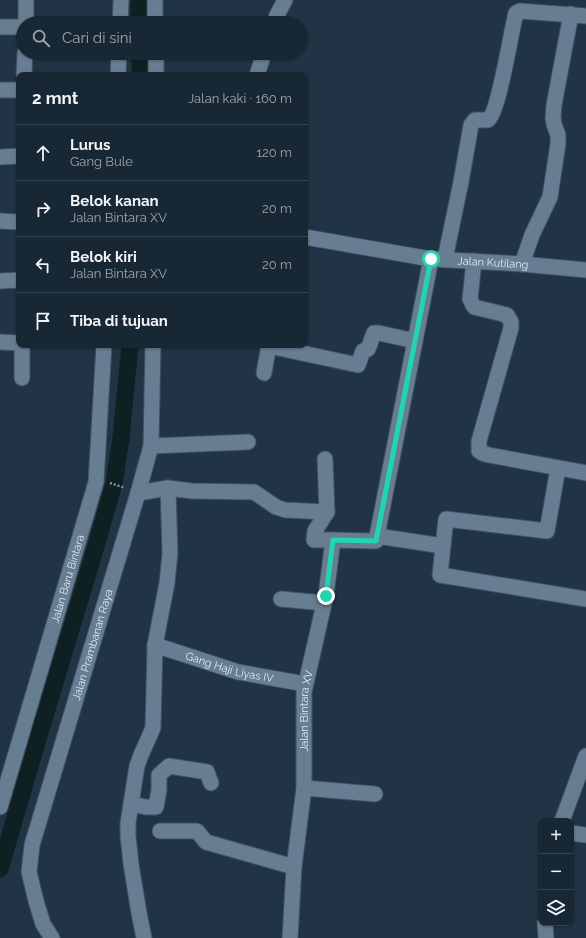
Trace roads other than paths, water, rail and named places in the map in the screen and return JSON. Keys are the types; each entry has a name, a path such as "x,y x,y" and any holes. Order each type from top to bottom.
{"street":[{"path":"26,0 26,16"},
{"path":"120,16 121,0"},
{"path":"155,0 155,16"},
{"path":"277,16 285,0"},
{"path":"376,538 415,341 461,182 471,125 475,120 488,120 493,114 516,13 520,11 586,16"},
{"path":"522,264 532,235 550,197 558,144 558,135 553,118 554,105 571,14"},
{"path":"0,27 16,27"},
{"path":"24,72 25,60"},
{"path":"118,72 119,60"},
{"path":"156,60 156,72"},
{"path":"258,72 262,60"},
{"path":"0,90 16,90"},
{"path":"0,157 16,156"},
{"path":"0,221 16,222"},
{"name":"Jalan Kutilang","path":"308,237 438,259 522,264 586,270"},
{"path":"474,261 470,303 474,307 507,315 511,322 511,328 480,441 479,451 489,456 586,473"},
{"path":"0,281 16,280"},
{"path":"282,348 358,365 362,351 368,349 374,333 379,332 415,341"},
{"path":"0,342 16,343"},
{"path":"22,348 22,378"},
{"name":"Jalan Baru Bintara","path":"0,807 96,482 104,348"},
{"name":"Jalan Prambanan Raya","path":"52,938 44,924 36,901 29,872 32,845 151,446 153,348"},
{"path":"264,373 268,348"},
{"path":"151,446 248,442"},
{"path":"325,459 328,512 315,531 314,540 376,538 443,546"},
{"path":"558,468 547,531 446,519 440,575 586,599"},
{"path":"138,493 168,488 192,491 254,492 285,510 328,512"},
{"path":"144,938 128,836 128,823 140,755 153,728 155,646 167,584 170,553 168,488"},
{"name":"Jalan Bintara XV","path":"290,932 294,867 304,788 304,692 324,603 333,540"},
{"path":"281,599 324,603"},
{"name":"Gang Haji Liyas IV","path":"155,646 238,672 306,684"},
{"path":"563,818 586,756"},
{"path":"131,804 156,807 159,790 159,775 169,766 207,772 210,783"},
{"path":"304,788 375,794"},
{"path":"160,831 197,830 206,842 294,867"},
{"path":"574,833 586,835"},
{"path":"545,926 546,938"}],"waterway":[{"path":"139,0 139,16"},
{"path":"140,60 140,72"},
{"path":"0,869 114,484 121,438 130,348"}]}
